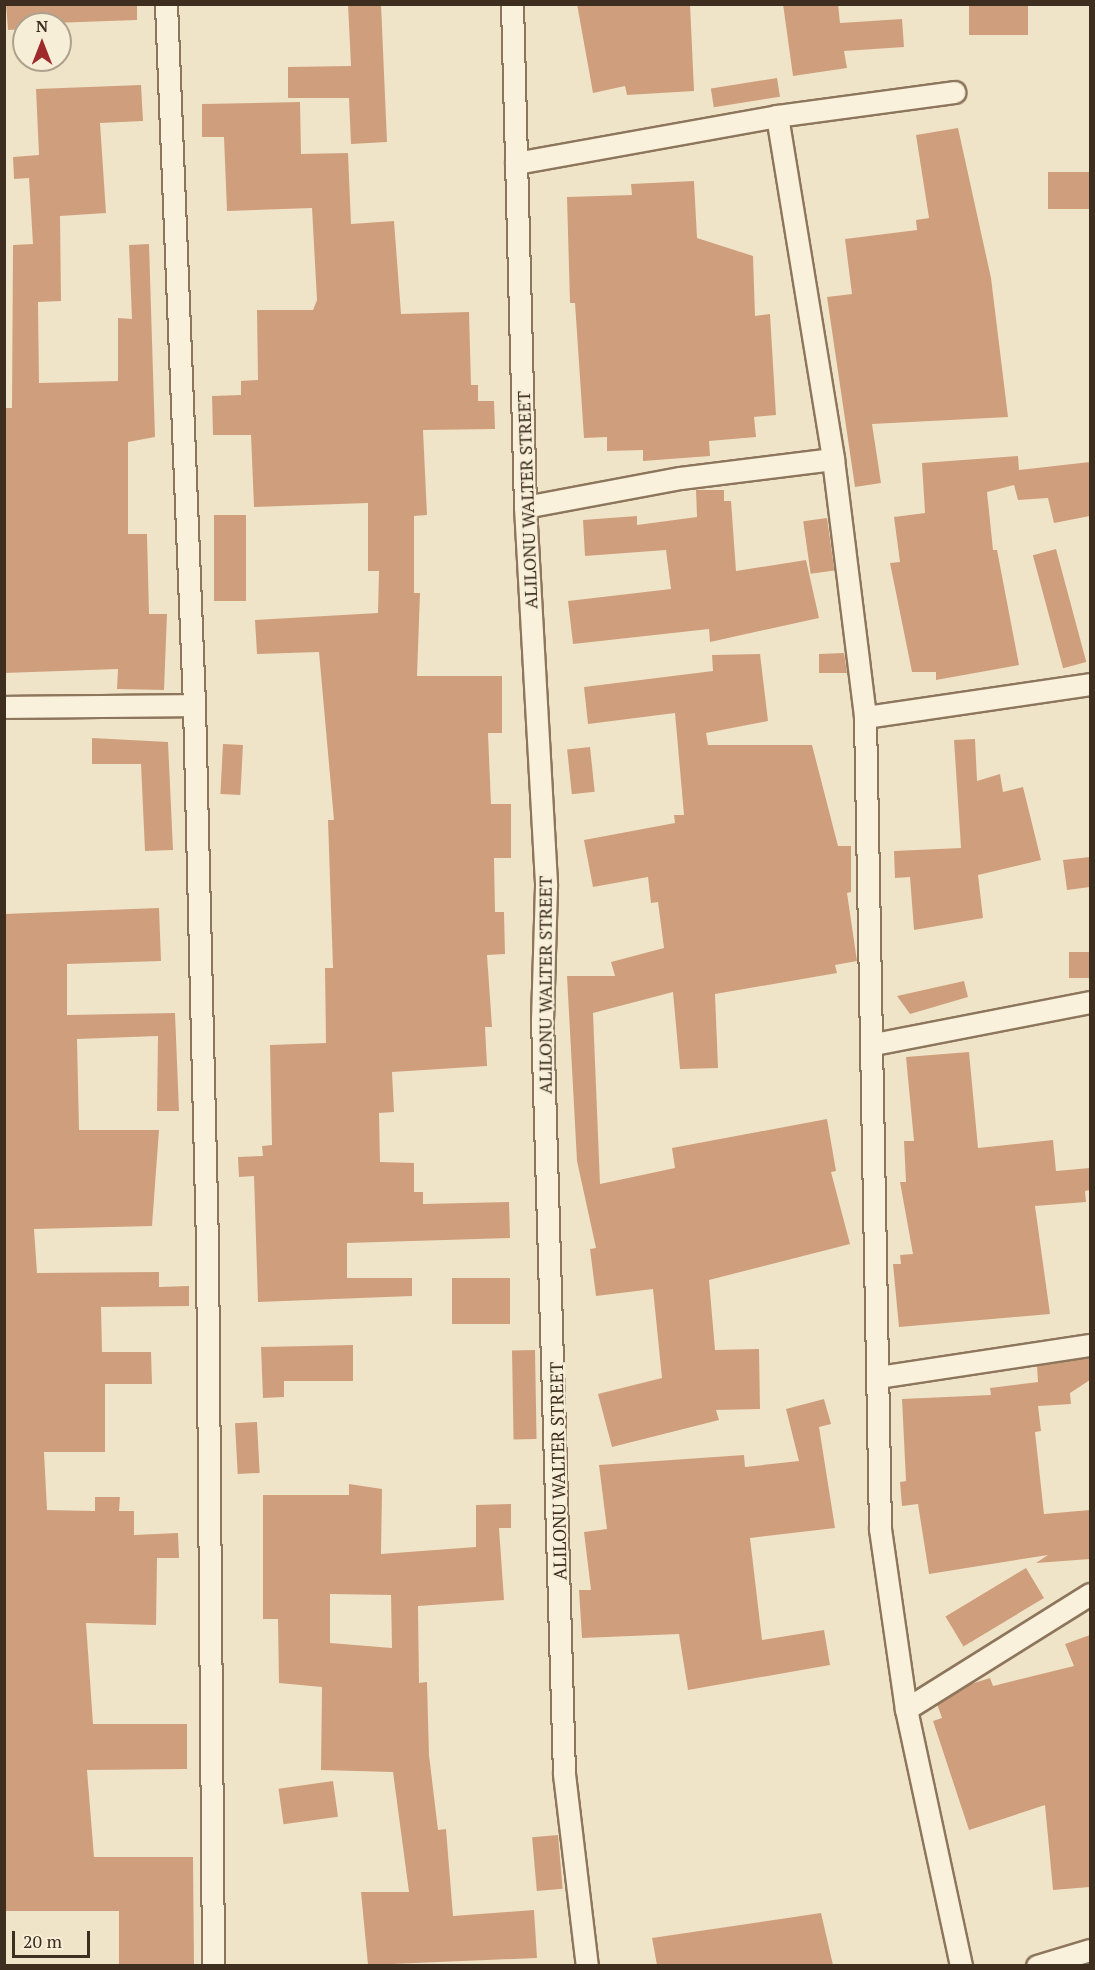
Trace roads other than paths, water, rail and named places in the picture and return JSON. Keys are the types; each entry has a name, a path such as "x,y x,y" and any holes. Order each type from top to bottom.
{"street":[{"path":"166,4 194,705 207,1246 213,1965"},
{"name":"ALILONU WALTER STREET","path":"512,4 525,507 546,886 542,1019 564,1774 587,1965"},
{"path":"516,163 777,116 954,92"},
{"path":"777,116 833,459 865,717 874,1044 880,1529 906,1709 962,1965"},
{"path":"525,507 680,478 833,459"},
{"path":"865,717 1090,684"},
{"path":"4,707 194,705"},
{"path":"874,1044 1090,1002"},
{"path":"878,1377 1090,1345"},
{"path":"906,1709 1090,1594"},
{"path":"1037,1965 1090,1950"}]}
